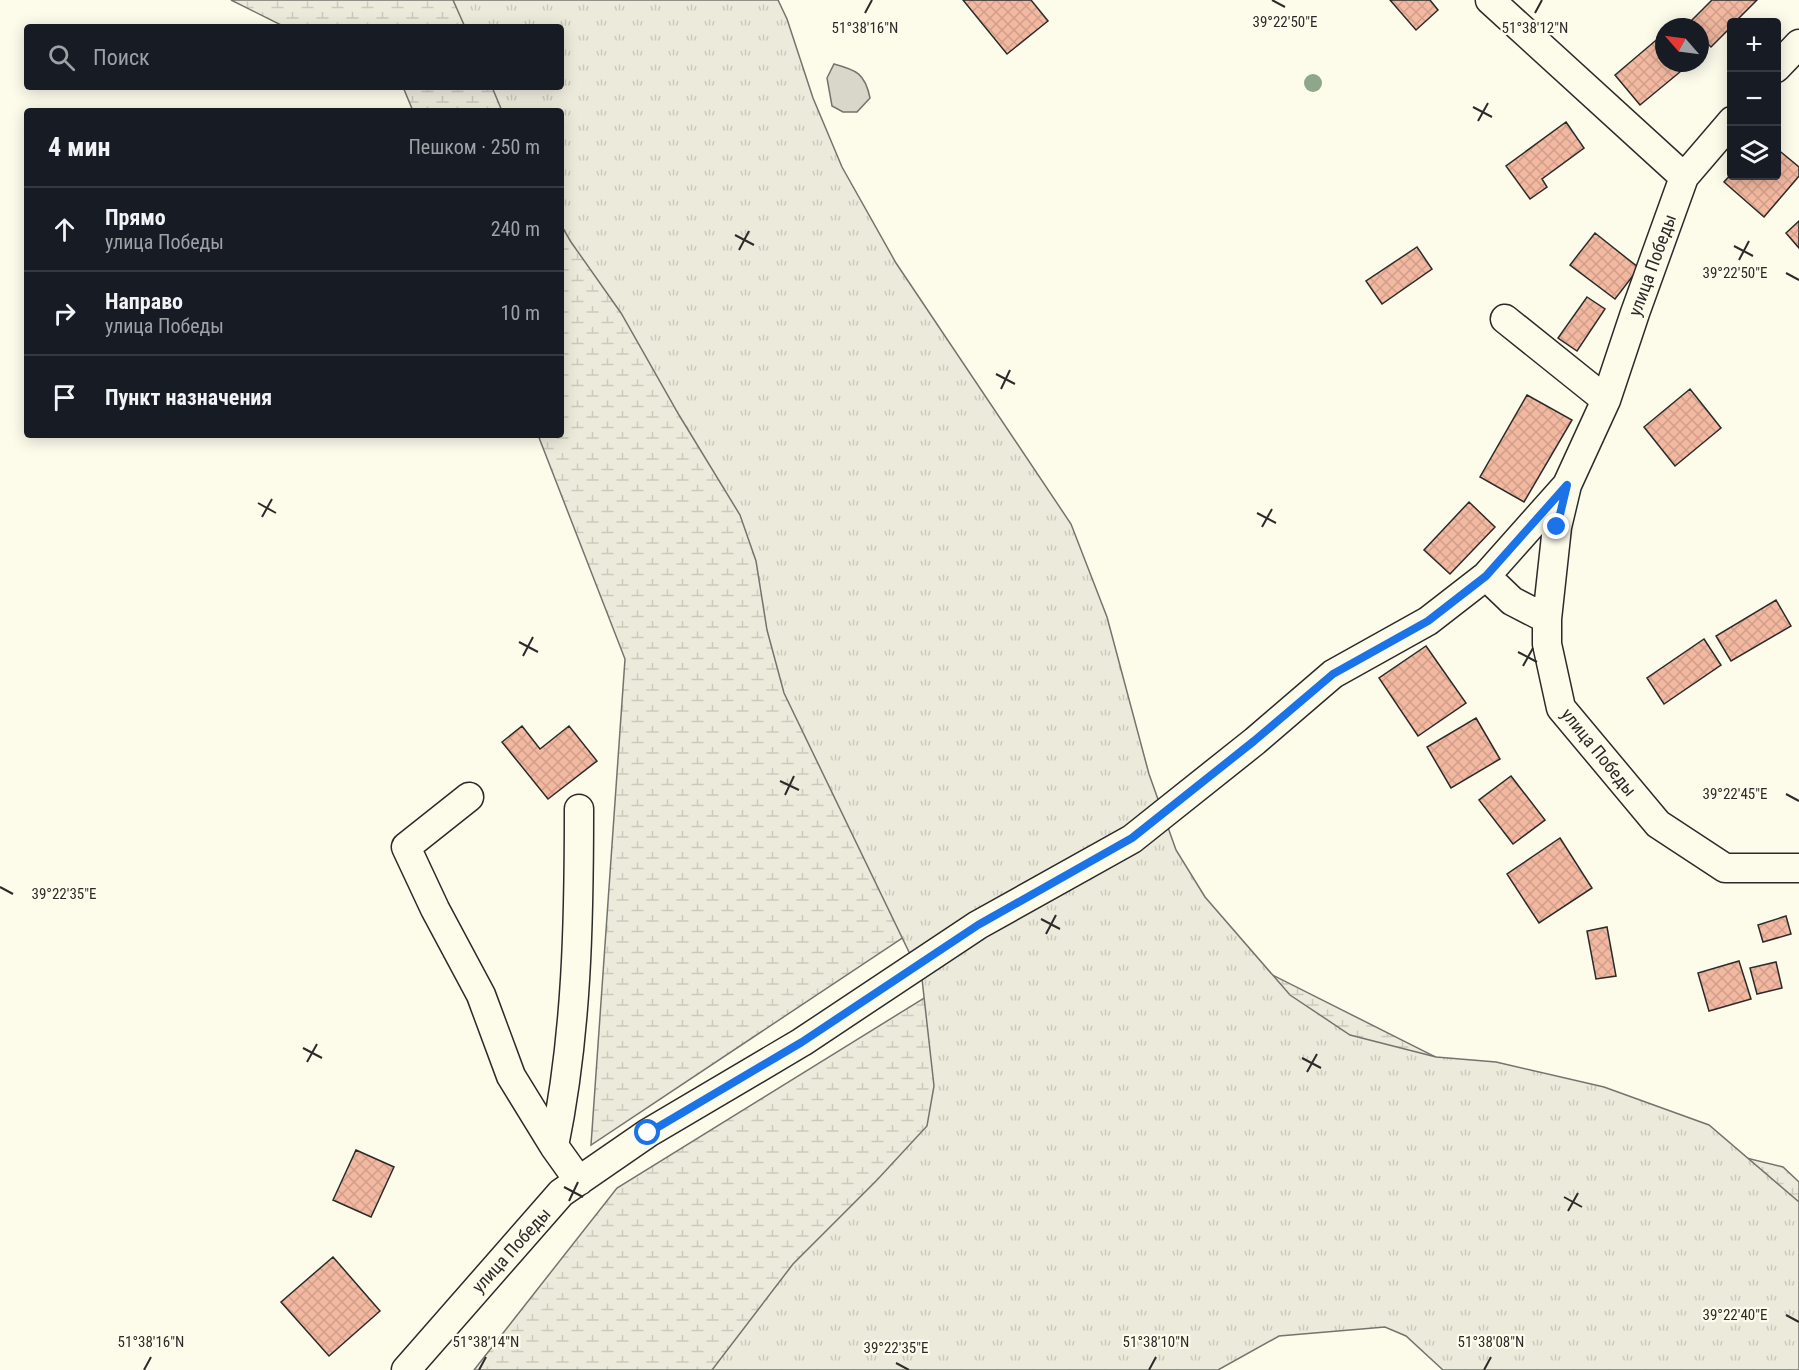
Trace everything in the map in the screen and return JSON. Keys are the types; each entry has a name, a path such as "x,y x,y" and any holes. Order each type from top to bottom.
{"street":[{"path":"1490,0 1684,177"},
{"path":"1781,63 1799,44"},
{"name":"улица Победы","path":"1727,126 1684,177 1606,400 1567,485 1557,527 1546,644 1561,708 1658,824 1725,868 1799,868"},
{"path":"1505,319 1606,400"},
{"name":"улица Победы","path":"406,1370 561,1193 648,1133 802,1042 978,925 1132,838 1254,741 1333,674 1428,621 1486,576 1567,485"},
{"path":"1486,576 1512,601 1547,619"},
{"path":"469,797 406,847 435,909 482,995 511,1076 554,1146 579,1181"},
{"path":"554,1146 564,1097 575,998 579,808"}],"green space":[{"path":"231,0 770,0 1107,802 591,1145 625,659 539,438 564,438 564,108 412,108 404,90 564,90 564,24 279,24"},
{"path":"453,0 778,0 787,19 813,98 842,167 896,263 1071,524 1107,617 1149,774 1176,850 1205,897 1290,995 1350,1035 1436,1057 1496,1062 1604,1087 1709,1125 1799,1202 1799,1370 1443,1370 1406,1336 1385,1327 1279,1336 1218,1370 712,1370 793,1264 927,1126 934,1086 922,979 784,693 767,630 756,561 740,515 621,313 564,230 564,108 501,108 493,90 564,90 564,24 464,24"},
{"path":"1149,859 1195,936 1531,1105 1783,1167 1799,1182 1799,1370 1400,1254 1199,1370 474,1370 617,1188"}],"shaded area":[{"path":"834,64 854,71 865,83 870,98 857,112 843,112 832,106 827,78"}],"building":[{"path":"963,0 1031,0 1048,21 1007,54"},
{"path":"1390,0 1430,0 1438,10 1416,30"},
{"path":"1712,0 1757,0 1739,18 1727,18 1727,31 1711,47 1709,45 1709,18 1694,18"},
{"path":"1655,41 1655,72 1680,72 1640,105 1615,75"},
{"path":"1566,122 1584,148 1542,179 1547,187 1530,199 1506,166"},
{"path":"1781,152 1799,167 1799,176 1764,217 1724,182 1727,179 1781,180"},
{"path":"1799,221 1799,248 1786,233"},
{"path":"1595,233 1639,268 1615,299 1570,265"},
{"path":"1417,247 1432,269 1382,304 1366,281"},
{"path":"1587,297 1605,309 1577,351 1558,338"},
{"path":"1690,389 1721,428 1675,466 1644,427"},
{"path":"1527,395 1572,420 1524,502 1480,477"},
{"path":"1469,502 1495,527 1450,574 1424,550"},
{"path":"1776,600 1791,626 1731,661 1716,636"},
{"path":"1704,639 1721,665 1664,704 1647,678"},
{"path":"1426,646 1466,703 1418,736 1379,678"},
{"path":"1476,718 1500,759 1451,788 1427,747"},
{"path":"522,726 540,749 569,726 597,761 548,799 502,742"},
{"path":"1511,776 1545,820 1513,844 1479,800"},
{"path":"1560,838 1592,888 1539,923 1507,874"},
{"path":"1786,916 1791,934 1763,942 1758,925"},
{"path":"1607,927 1616,976 1596,979 1587,931"},
{"path":"1739,961 1751,999 1709,1011 1698,973"},
{"path":"1776,962 1782,988 1757,994 1750,968"},
{"path":"356,1150 394,1167 371,1217 333,1200"},
{"path":"333,1257 380,1311 329,1356 281,1302"}],"route":[{"path":"648,1133 802,1042 978,925 1132,838 1254,741 1333,674 1428,621 1486,576 1567,485 1557,527"}]}
